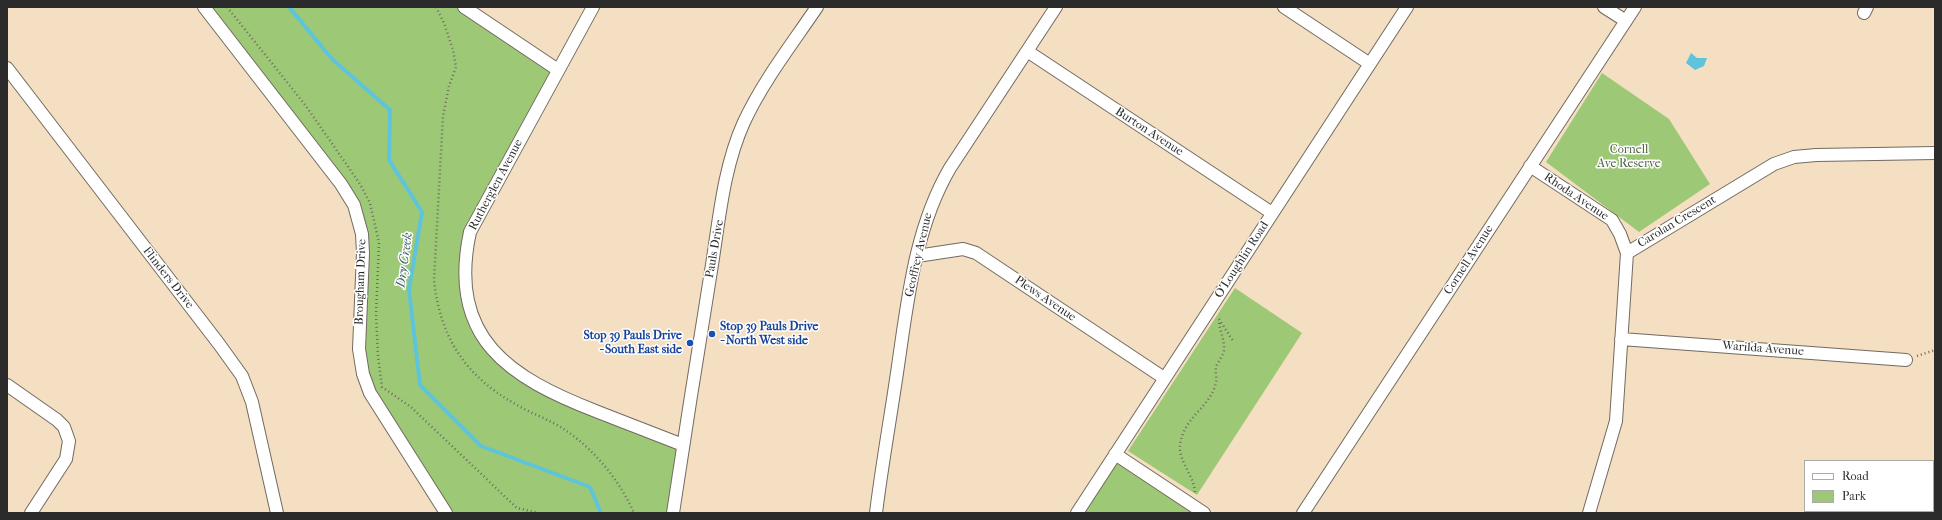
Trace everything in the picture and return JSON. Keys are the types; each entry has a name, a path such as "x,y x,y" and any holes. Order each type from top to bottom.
{"street":[{"name":"Brougham Drive","path":"204,7 341,184 354,205 358,215 363,242 358,349 362,374 370,393 446,513"},
{"path":"464,7 558,70"},
{"name":"Rutherglen Avenue","path":"593,7 470,232 464,273 469,306 475,322 486,342 500,359 516,372 574,403 683,445"},
{"name":"Geoffrey Avenue","path":"876,513 911,280 927,216 940,185 1056,7"},
{"path":"1284,7 1370,64"},
{"name":"O'Loughlin Road","path":"1077,513 1407,7"},
{"path":"1604,7 1626,21"},
{"name":"Cornell Avenue","path":"1303,513 1635,7"},
{"name":"Pauls Drive","path":"673,513 726,180 734,146 755,100 812,9"},
{"name":"Burton Avenue","path":"1027,52 1272,213"},
{"name":"Flinders Drive","path":"7,68 220,344 242,376 252,402 277,513"},
{"name":"Carolan Crescent","path":"1589,513 1616,421 1626,253 1774,164 1786,160 1816,155 1935,153"},
{"name":"Rhoda Avenue","path":"1530,166 1612,220 1623,239 1626,253"},
{"name":"Plews Avenue","path":"917,256 963,249 976,253 1164,378"},
{"name":"Warilda Avenue","path":"1621,339 1906,360"},
{"path":"7,385 57,420 64,427 69,441 66,459 31,513"},
{"path":"1115,454 1204,513"}],"path":[{"path":"436,7 444,23 453,50 456,67 449,86 443,116 434,280 436,304 445,327 465,365 482,383 519,406 565,430 587,447 617,484 634,513"},
{"path":"1216,313 1233,341"},
{"path":"1195,496 1192,478 1182,458 1180,448 1185,428 1191,418 1204,404 1216,382 1216,367 1224,352 1219,318"},
{"path":"1906,360 1935,350"},
{"path":"382,387 411,406 517,508 539,513"}],"green space":[{"path":"203,7 464,7 558,70 473,226 469,306 514,371 683,445 671,513 443,513 370,393 359,355 358,215"},
{"name":"Cornell Ave Reserve","path":"1602,73 1669,119 1710,184 1639,232 1546,162"},
{"path":"1235,288 1302,333 1197,495 1128,451"},
{"path":"1115,454 1204,513 1074,513"}],"water":[{"path":"1691,53 1697,58 1707,58 1704,66 1695,70 1686,63"}],"waterway":[{"name":"Dry Creek","path":"289,7 332,59 390,110 389,160 422,212 409,289 420,385 481,446 590,487 601,513"}],"place":[{"name":"Stop 39 Pauls Drive - North West side","path":"712,334"},
{"name":"Stop 39 Pauls Drive - South East side","path":"690,343"}]}
